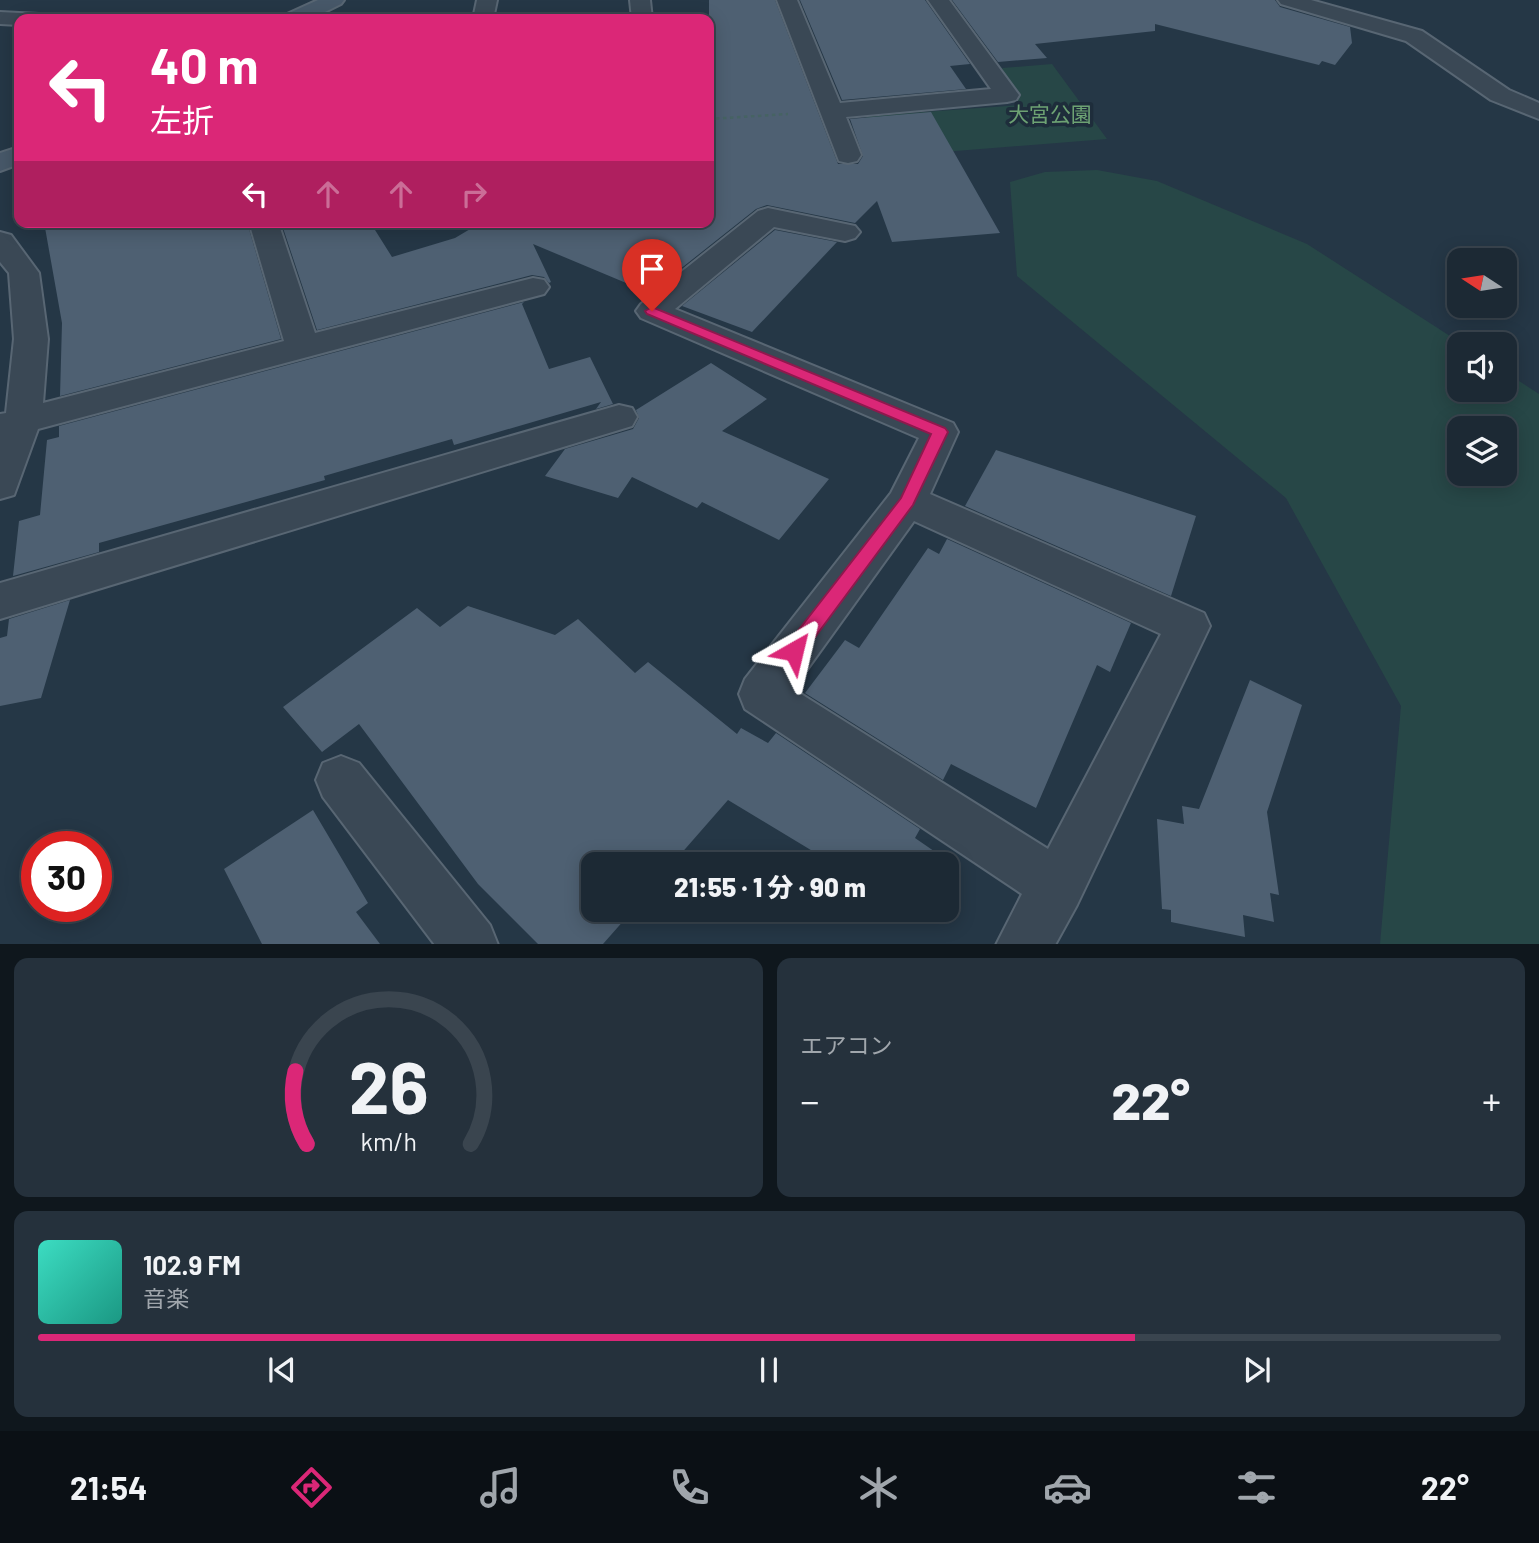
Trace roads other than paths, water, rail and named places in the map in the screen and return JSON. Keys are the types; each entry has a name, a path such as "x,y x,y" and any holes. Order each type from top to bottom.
{"street":[{"path":"305,14 334,0"},
{"path":"787,0 848,155"},
{"path":"831,111 1007,95 939,0"},
{"path":"1288,0 1414,36 1500,94 1539,112"},
{"path":"845,232 768,217 652,311 940,432 907,501 762,694 1058,886"},
{"path":"265,228 303,348"},
{"path":"0,242 31,338 0,485"},
{"path":"12,424 533,287"},
{"path":"0,601 619,417"},
{"path":"907,501 1188,626 1058,886 1024,944"},
{"path":"341,780 470,944"}],"park label":[{"name":"大宮公園","path":"1050,113"}]}
